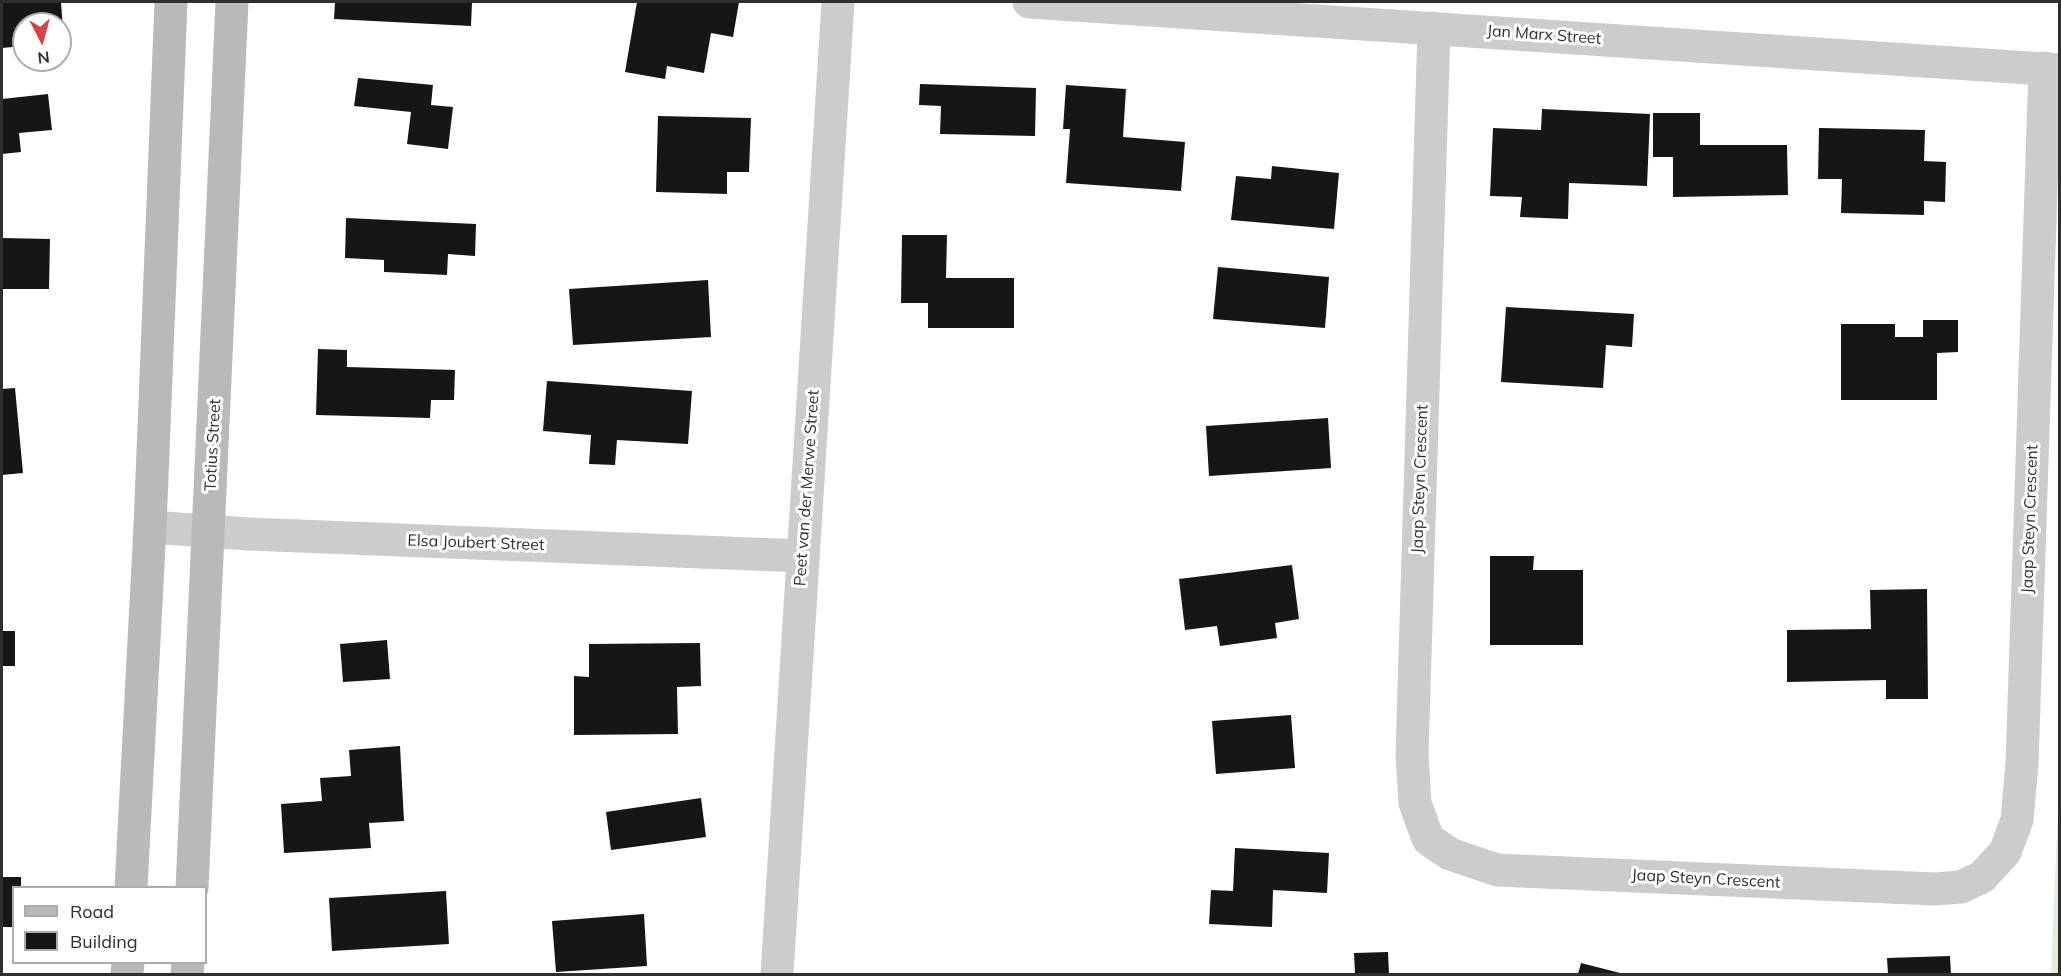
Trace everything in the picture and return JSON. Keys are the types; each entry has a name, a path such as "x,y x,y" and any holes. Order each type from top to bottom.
{"street":[{"path":"131,886 150,527 171,2"},
{"name":"Totius Street","path":"192,886 232,2"},
{"name":"Peet van der Merwe Street","path":"777,975 838,2"},
{"name":"Jan Marx Street","path":"1029,2 2052,69"},
{"name":"Jaap Steyn Crescent","path":"1434,28 1412,755 1414,803 1428,838 1450,854 1497,870 1935,889 1961,886 1982,877 2005,852 2017,820 2022,764 2052,69"},
{"name":"Elsa Joubert Street","path":"150,527 802,556"}],"shaded area":[{"path":"2059,781 2060,974 2051,974"}],"building":[{"path":"2,2 61,2 62,12 12,12 12,47 2,48"},
{"path":"335,2 472,2 471,26 334,19"},
{"path":"637,2 739,2 733,37 711,33 704,73 667,66 665,79 625,72"},
{"path":"358,78 433,85 431,105 453,107 448,149 407,144 411,112 354,106"},
{"path":"920,84 1036,88 1035,136 940,134 941,106 919,105"},
{"path":"1066,85 1126,89 1123,137 1185,142 1181,191 1066,183 1070,129 1063,129"},
{"path":"48,94 52,130 19,133 21,152 2,154 2,99"},
{"path":"1542,109 1650,114 1647,186 1569,183 1568,219 1520,217 1522,197 1490,196 1493,128 1541,130"},
{"path":"1653,113 1700,113 1700,145 1787,145 1788,195 1673,197 1673,157 1653,157"},
{"path":"658,116 751,118 749,172 727,172 727,194 656,192"},
{"path":"1819,128 1925,130 1924,161 1946,162 1945,202 1924,201 1924,215 1841,213 1842,179 1818,179"},
{"path":"1272,166 1339,173 1334,229 1231,220 1236,176 1271,179"},
{"path":"346,218 476,224 475,256 448,254 447,275 384,272 384,260 345,258"},
{"path":"902,235 947,235 946,278 1014,278 1014,328 928,328 928,303 901,303"},
{"path":"2,238 50,239 49,289 2,289"},
{"path":"1218,267 1329,277 1325,328 1213,319"},
{"path":"708,280 711,337 573,345 569,289"},
{"path":"1506,307 1634,314 1632,347 1606,345 1603,388 1501,382"},
{"path":"1923,320 1958,320 1958,352 1937,353 1937,400 1841,400 1841,324 1895,324 1895,337 1923,337"},
{"path":"318,349 347,350 347,367 455,370 454,400 431,400 430,418 316,415"},
{"path":"547,381 692,391 688,444 617,440 615,465 589,464 591,435 543,431"},
{"path":"15,388 23,473 2,475 2,389"},
{"path":"1328,418 1331,468 1209,476 1206,426"},
{"path":"1490,556 1534,556 1533,570 1583,570 1583,645 1490,645"},
{"path":"1292,565 1299,619 1275,623 1277,638 1220,646 1217,626 1185,630 1179,579"},
{"path":"1927,589 1928,699 1886,699 1886,680 1787,682 1787,630 1871,629 1870,590"},
{"path":"2,631 15,631 15,666 2,666"},
{"path":"387,640 390,679 343,682 340,644"},
{"path":"700,643 701,686 677,687 678,734 574,735 574,676 589,677 589,644"},
{"path":"1291,715 1295,768 1216,774 1212,721"},
{"path":"400,746 404,821 369,823 371,848 284,853 281,804 322,801 320,778 351,776 349,750"},
{"path":"701,798 706,837 611,850 606,812"},
{"path":"1235,848 1329,853 1327,893 1273,890 1272,927 1209,924 1211,890 1233,891"},
{"path":"2,877 21,877 21,886 12,886 12,927 2,927"},
{"path":"446,891 449,944 332,951 329,898"},
{"path":"644,914 647,966 556,972 552,921"},
{"path":"1388,952 1389,974 1355,974 1354,953"},
{"path":"1950,956 1951,974 1888,974 1887,958"},
{"path":"1581,963 1624,974 1578,974"}]}
